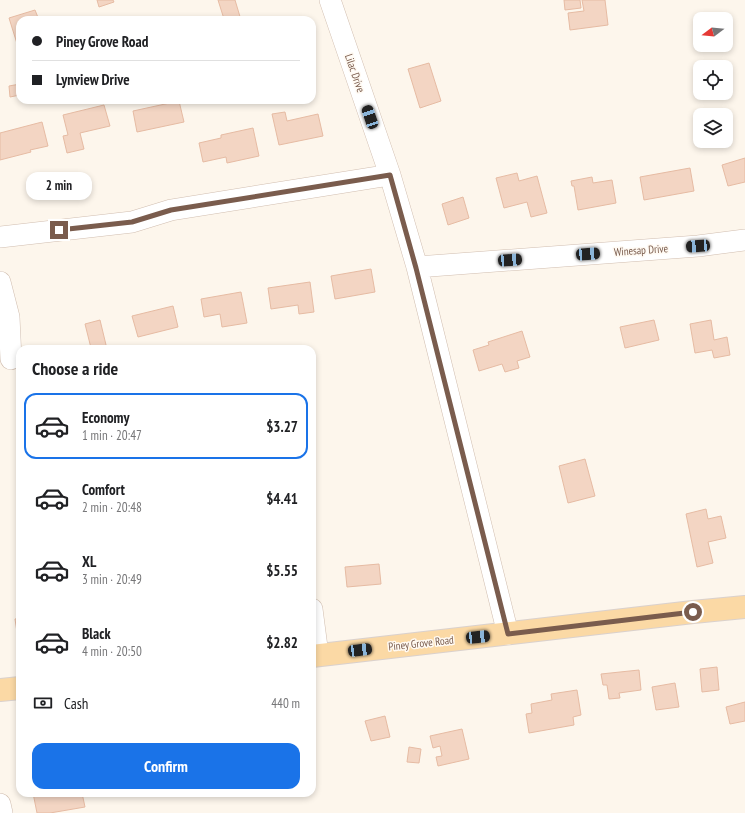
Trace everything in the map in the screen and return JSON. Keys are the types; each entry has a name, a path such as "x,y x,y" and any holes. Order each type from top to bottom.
{"main road":[{"name":"Piney Grove Road","path":"316,656 672,614 745,607"},
{"path":"0,690 16,688"}],"street":[{"name":"Lilac Drive","path":"330,0 390,175 416,268 508,634"},
{"path":"0,237 132,222 171,210 390,175"},
{"name":"Winesap Drive","path":"416,268 698,246 745,240"},
{"path":"0,282 9,317 11,359"},
{"path":"0,804 2,813"}],"building":[{"path":"97,0 113,0 114,2 99,7"},
{"path":"218,0 235,0 240,16 223,16"},
{"path":"564,0 580,0 581,8 565,10"},
{"path":"582,0 605,0 608,25 570,30 568,13 584,11"},
{"path":"35,10 37,16 16,16 16,40 9,18"},
{"path":"429,63 441,101 420,108 408,69"},
{"path":"16,85 16,96 10,97 9,86"},
{"path":"165,104 180,104 184,122 137,132 133,111"},
{"path":"104,105 110,126 80,133 84,149 67,153 63,136 68,135 63,115"},
{"path":"285,112 287,121 318,114 323,136 279,145 272,114"},
{"path":"42,122 48,146 0,160 0,133"},
{"path":"253,128 259,156 227,163 226,157 203,162 199,143 221,138 221,135"},
{"path":"745,158 745,182 728,186 722,165"},
{"path":"690,168 694,191 644,200 640,177"},
{"path":"517,173 519,181 537,176 547,213 531,217 527,202 504,208 496,178"},
{"path":"592,177 593,183 612,180 616,203 578,210 574,186 572,186 571,181"},
{"path":"463,197 469,218 448,225 442,204"},
{"path":"371,269 375,292 335,299 331,276"},
{"path":"310,282 314,312 299,314 298,305 271,309 268,288"},
{"path":"241,292 247,323 222,327 220,314 204,317 201,299"},
{"path":"173,306 178,327 138,337 132,316"},
{"path":"100,320 106,345 90,345 85,324"},
{"path":"654,320 659,340 625,348 620,327"},
{"path":"711,320 714,340 727,337 730,355 714,358 712,350 695,353 690,324"},
{"path":"522,331 530,357 517,361 519,368 505,372 502,364 479,371 473,350 489,345 488,342"},
{"path":"585,459 595,496 568,503 559,466"},
{"path":"706,509 708,519 721,516 726,538 708,542 713,563 697,567 686,514"},
{"path":"379,564 381,584 347,587 345,567"},
{"path":"717,667 719,690 702,692 700,669"},
{"path":"639,670 641,690 619,693 620,698 609,699 607,685 603,685 601,674"},
{"path":"675,683 679,707 656,710 652,687"},
{"path":"577,690 581,715 573,717 574,725 529,733 526,714 532,713 531,704 552,700 551,694"},
{"path":"745,702 745,721 730,724 726,707"},
{"path":"385,716 390,737 371,741 365,721"},
{"path":"462,729 469,759 438,766 436,757 442,756 440,746 433,748 430,736"},
{"path":"409,747 421,749 419,763 407,762"},
{"path":"34,797 83,797 85,807 50,813 37,813"}],"route":[{"path":"59,230 132,222 171,210 390,175 416,268 508,634 693,612"}]}
